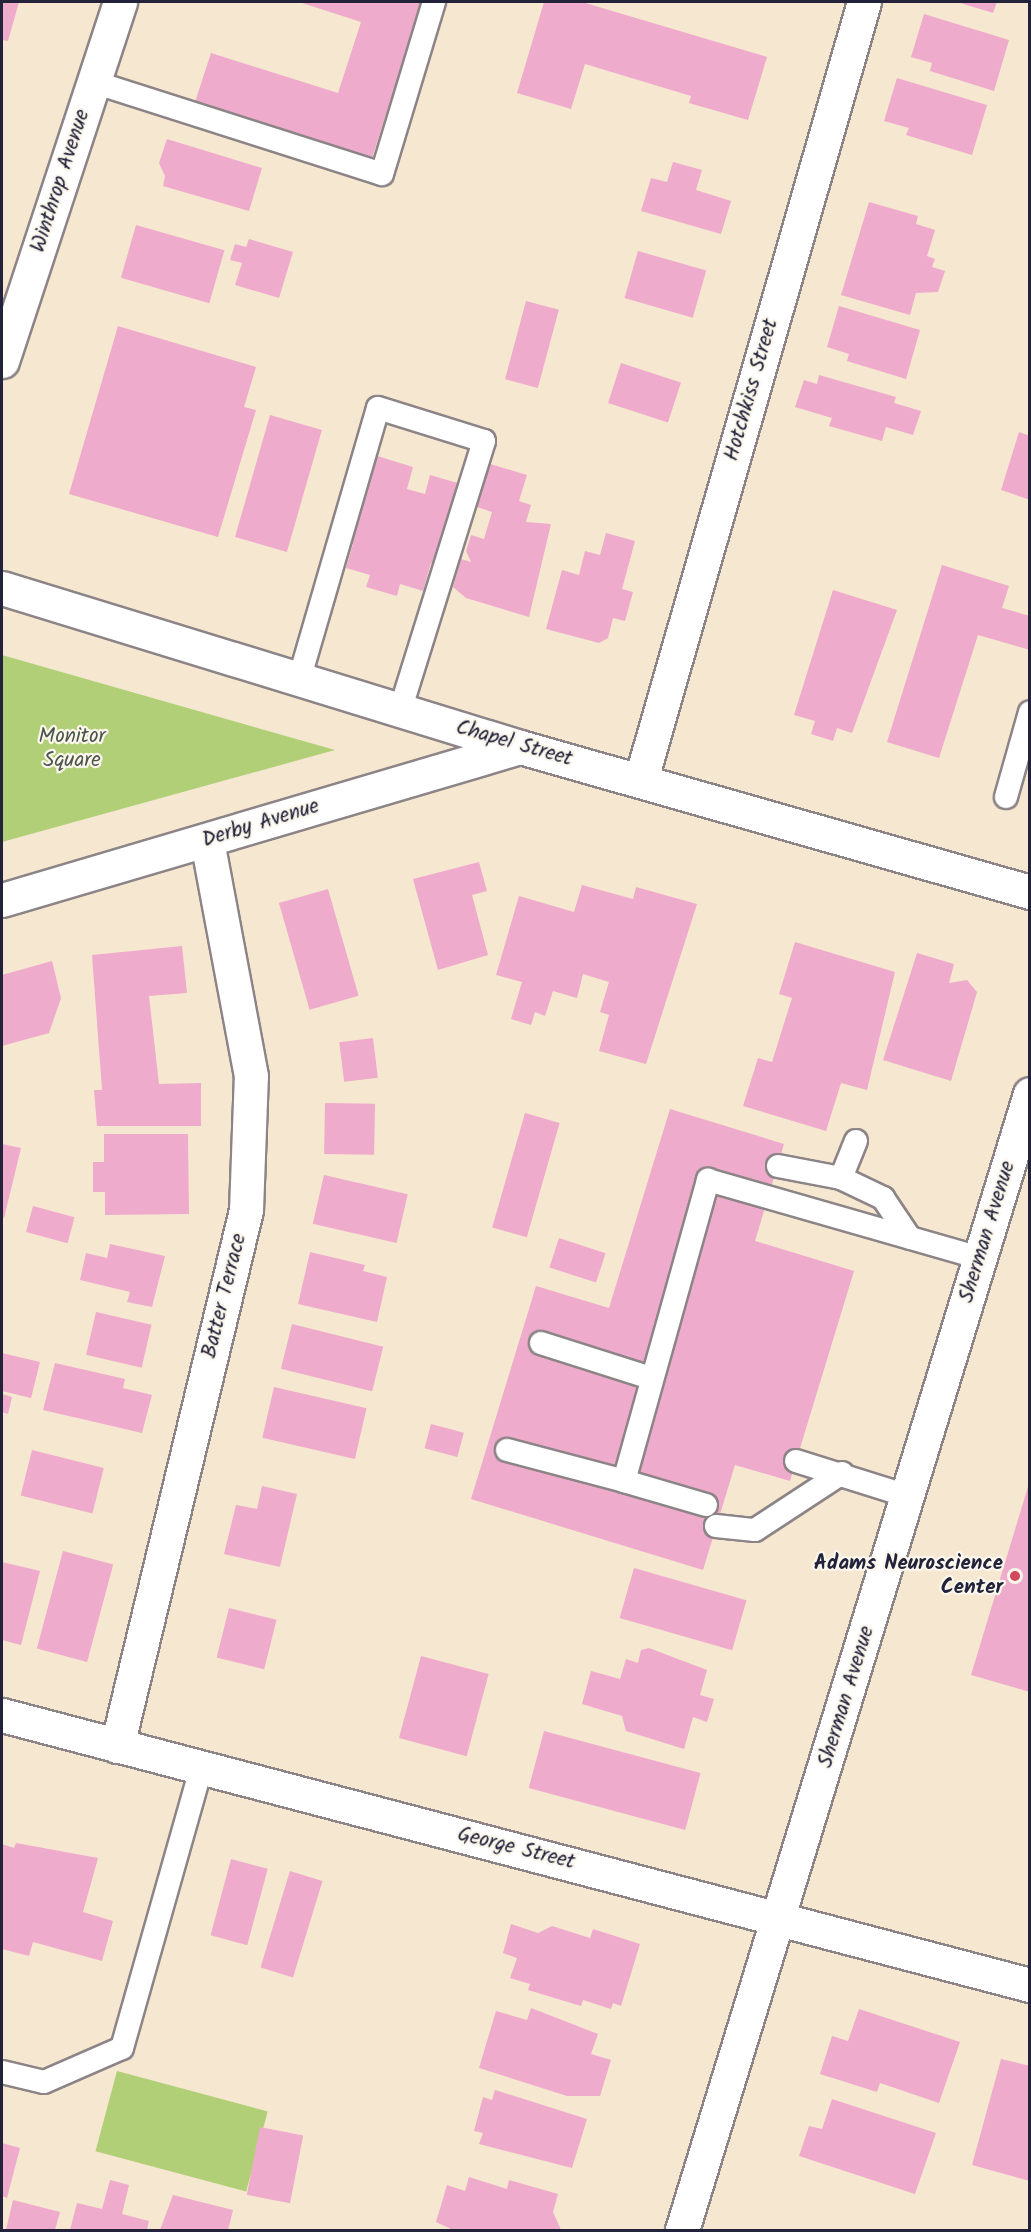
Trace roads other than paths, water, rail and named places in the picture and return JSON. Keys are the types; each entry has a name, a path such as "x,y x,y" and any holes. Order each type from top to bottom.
{"main road":[{"name":"Winthrop Avenue","path":"2,361 120,2"},
{"name":"Hotchkiss Street","path":"641,779 864,2"},
{"name":"Chapel Street","path":"2,588 520,747 641,779 1029,892"},
{"name":"Derby Avenue","path":"2,900 520,747"},
{"name":"Batter Terrace","path":"117,1746 246,1210 251,1076 207,840"},
{"name":"Sherman Avenue","path":"682,2230 781,1916 1029,1094"},
{"name":"George Street","path":"2,1715 201,1769 781,1916 1029,1985"}],"lane":[{"path":"94,82 382,174 434,2"},
{"path":"299,680 378,408 484,441 400,711"},
{"path":"1006,797 1029,712"},
{"path":"841,1178 856,1141"},
{"path":"778,1166 841,1178 883,1198 910,1238"},
{"path":"624,1481 708,1180 980,1258"},
{"path":"541,1343 651,1378"},
{"path":"507,1450 706,1505"},
{"path":"796,1461 842,1473 908,1496"},
{"path":"716,1526 755,1530 842,1473"},
{"path":"2,2072 44,2082 122,2048 201,1769"}],"place":[{"name":"Adams Neuroscience Center","path":"1015,1576"}],"park label":[{"name":"Monitor Square","path":"72,749"}]}
